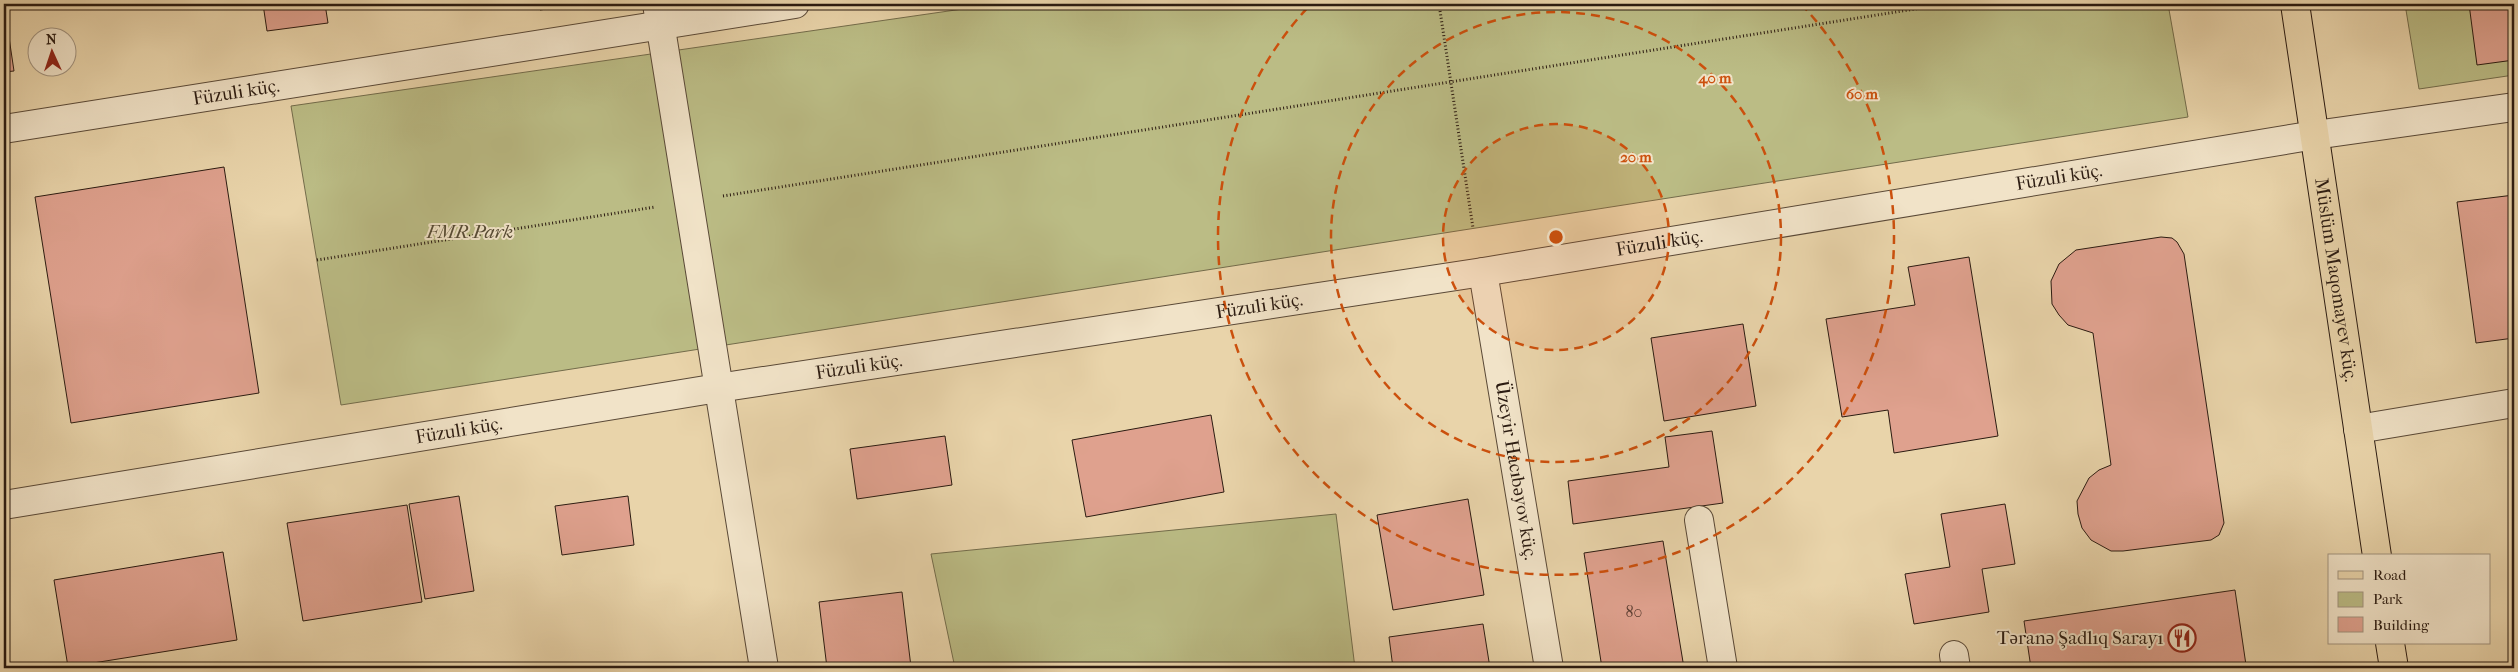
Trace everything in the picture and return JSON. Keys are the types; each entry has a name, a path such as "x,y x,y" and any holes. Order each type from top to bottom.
{"main road":[{"name":"Müslüm Maqomayev küç.","path":"2295,4 2377,554"},
{"path":"2390,644 2394,668"}],"street":[{"name":"Füzuli küç.","path":"4,129 659,14 795,4"},
{"path":"659,14 764,668"},
{"name":"Füzuli küç.","path":"4,505 718,388 1483,272 2315,135 2514,107"},
{"name":"Üzeyir Hacıbəyov küç.","path":"1483,272 1549,668"},
{"path":"2358,429 2514,404"},
{"path":"1699,520 1723,668"}],"path":[{"path":"1439,4 1473,228"},
{"path":"722,196 1452,80 1947,4"},
{"path":"317,260 663,206"}],"green space":[{"name":"FMR Park","path":"997,4 2168,4 2188,117 341,405 291,106"},
{"path":"2405,4 2514,4 2514,75 2419,89"},
{"path":"1336,514 1355,668 955,668 931,554"}],"building":[{"path":"4,4 14,71 4,72"},
{"path":"263,4 325,4 328,23 267,31"},
{"path":"539,4 582,4 540,10"},
{"path":"2469,4 2514,4 2514,60 2477,65"},
{"path":"224,167 259,393 71,423 35,197"},
{"path":"2514,195 2514,338 2476,343 2457,202"},
{"path":"2161,237 2172,238 2177,242 2184,254 2224,523 2219,535 2211,540 2111,551 2091,540 2082,528 2078,514 2077,501 2089,478 2099,470 2111,465 2093,333 2068,325 2059,315 2052,304 2051,281 2059,264 2076,250"},
{"path":"1969,257 1998,436 1894,453 1888,410 1842,417 1826,319 1915,305 1908,267"},
{"path":"1743,324 1756,406 1664,421 1651,338"},
{"path":"1211,415 1224,492 1086,517 1072,440"},
{"path":"1712,431 1723,503 1573,524 1568,481 1669,467 1665,437"},
{"path":"945,436 952,485 857,499 850,449"},
{"path":"459,496 474,591 425,599 409,504"},
{"path":"628,496 634,545 562,555 555,506"},
{"path":"1468,499 1484,595 1393,610 1377,515"},
{"path":"2005,504 2015,564 1982,569 1989,612 1914,624 1905,574 1950,567 1941,514"},
{"path":"407,505 422,602 303,621 287,523"},
{"path":"1663,541 1684,668 1602,668 1584,553"},
{"path":"223,552 237,640 68,667 54,580"},
{"path":"2235,590 2246,665 2226,668 2031,668 2024,621"},
{"path":"902,592 911,667 827,668 819,602"},
{"path":"1483,624 1490,668 1393,668 1389,637"}],"place":[{"name":"Təranə Şadlıq Sarayı","path":"2182,638"}]}
